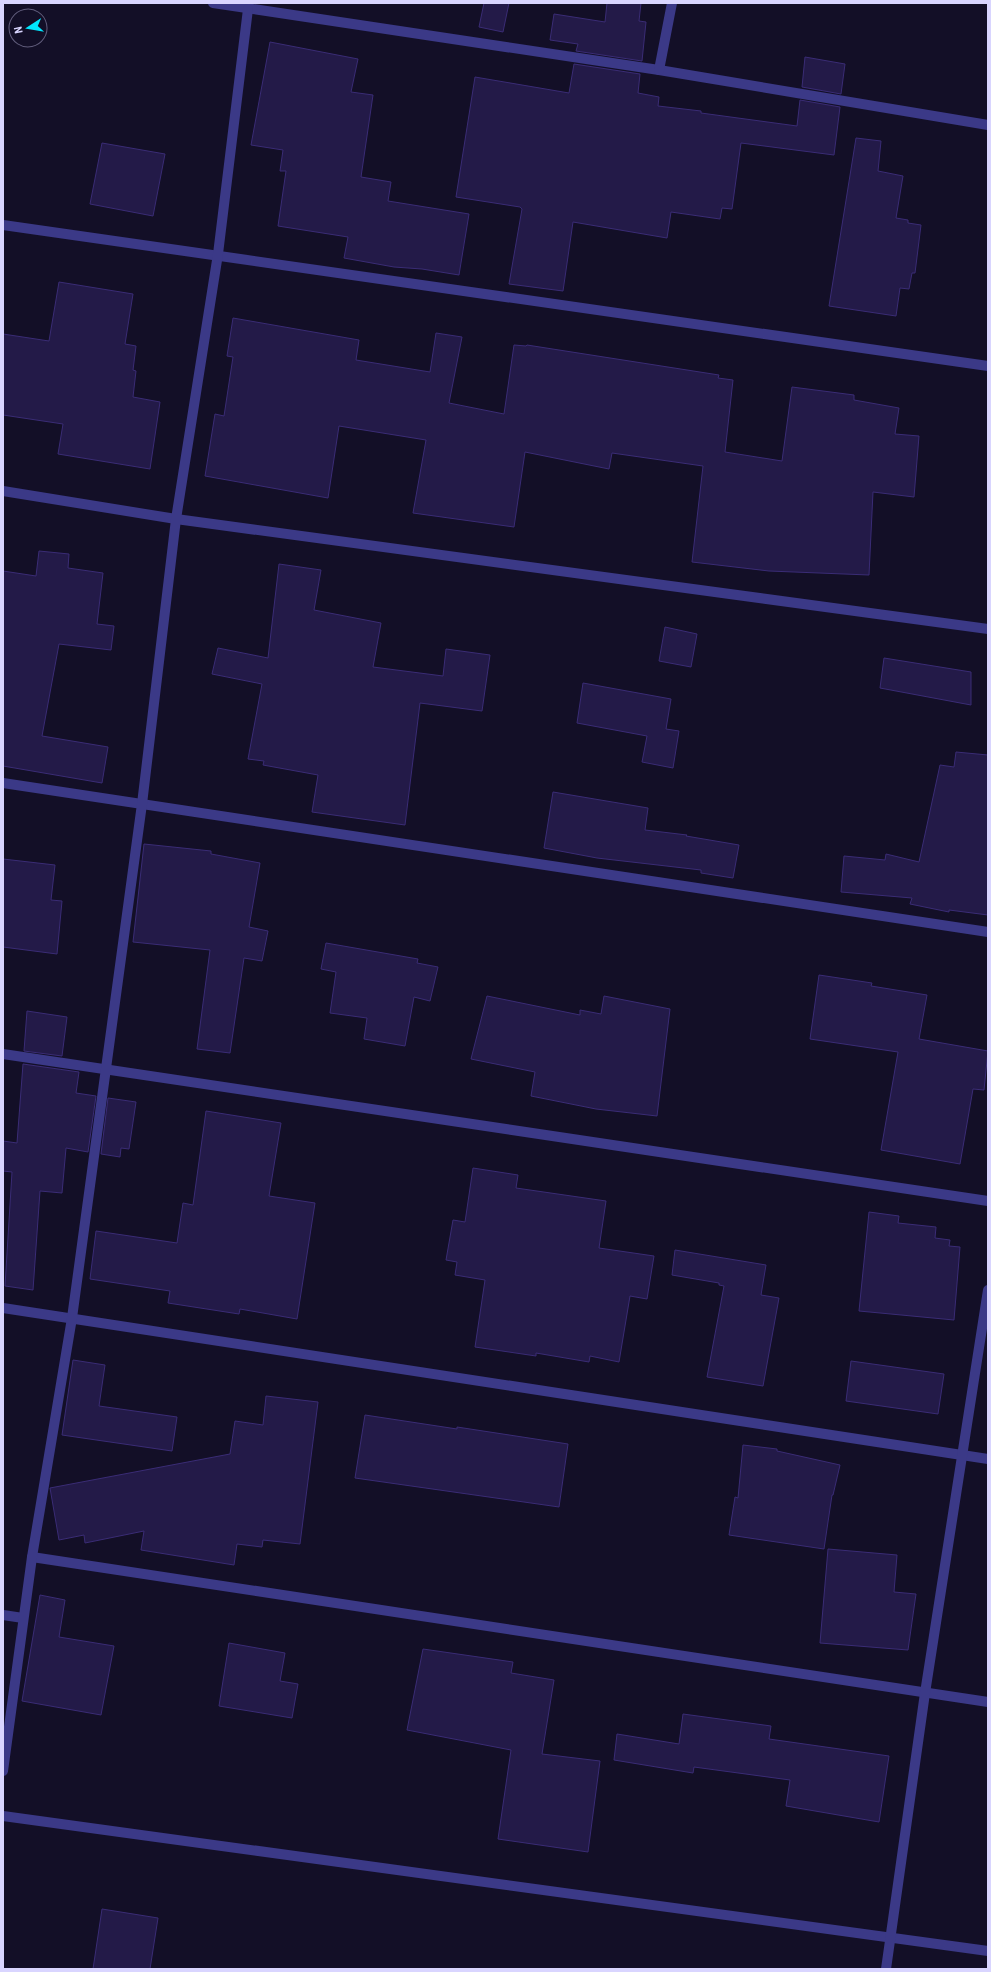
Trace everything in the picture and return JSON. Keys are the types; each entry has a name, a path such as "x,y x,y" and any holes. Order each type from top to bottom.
{"street":[{"path":"213,3 659,70 988,125"},
{"path":"659,70 672,3"},
{"path":"3,1771 32,1557 72,1318 142,804 176,519 218,254 248,9"},
{"path":"3,224 988,366"},
{"path":"3,491 176,519 988,629"},
{"path":"3,782 988,932"},
{"path":"3,1054 988,1201"},
{"path":"886,1969 892,1938 925,1693 988,1290"},
{"path":"3,1308 988,1459"},
{"path":"32,1557 988,1702"},
{"path":"3,1615 23,1618"},
{"path":"3,1816 988,1951"}],"building":[{"path":"484,3 509,3 503,32 479,27"},
{"path":"607,3 641,3 639,21 646,22 642,61 576,51 578,44 550,40 554,14 605,22"},
{"path":"270,42 358,59 351,92 373,95 361,177 391,182 388,201 469,214 459,275 422,269 394,267 344,258 348,237 278,226 286,171 280,171 283,150 251,145"},
{"path":"805,57 845,64 841,94 802,87"},
{"path":"574,64 640,74 638,93 659,97 658,106 701,111 701,113 797,126 800,100 840,107 834,155 741,143 732,209 722,208 720,219 671,212 667,238 573,222 563,291 509,284 522,209 520,207 456,197 475,77 569,93"},
{"path":"856,138 881,141 878,171 903,176 896,218 908,220 908,223 921,225 915,273 912,273 909,289 900,288 896,316 829,306"},
{"path":"102,143 165,154 153,216 90,204"},
{"path":"59,282 133,294 125,344 136,346 133,370 136,371 133,397 160,402 150,469 58,454 63,424 3,415 3,334 49,341"},
{"path":"233,318 359,340 356,360 430,372 436,333 462,337 449,403 504,414 514,345 527,345 719,375 718,378 733,380 725,452 782,461 792,387 854,395 854,400 899,408 895,434 919,436 914,497 873,492 869,575 769,571 692,562 703,466 612,453 609,469 525,452 514,527 413,513 426,440 339,426 328,498 205,476 215,414 224,416 233,357 227,356"},
{"path":"39,551 69,554 68,568 103,573 97,624 114,626 111,650 59,644 42,736 108,747 102,783 3,766 3,571 36,576"},
{"path":"279,564 321,570 314,610 381,623 373,667 443,676 446,649 490,655 482,711 420,703 405,825 312,812 318,775 263,765 264,761 248,759 262,684 212,674 218,648 268,658"},
{"path":"665,627 697,634 691,667 659,661"},
{"path":"884,658 971,672 971,705 880,688"},
{"path":"583,683 671,699 666,729 679,731 673,768 642,762 647,736 577,723"},
{"path":"956,752 988,755 988,915 949,910 949,912 910,904 912,898 841,892 844,856 885,860 886,854 919,862 940,765 954,767"},
{"path":"553,792 648,808 645,830 687,835 686,836 739,845 733,878 701,873 701,870 597,858 544,848"},
{"path":"144,844 211,851 211,854 260,863 249,927 268,931 262,961 244,958 230,1053 197,1049 210,950 133,942"},
{"path":"3,859 55,865 51,900 62,901 57,954 3,947"},
{"path":"326,943 418,959 417,963 438,967 430,1001 414,997 405,1046 364,1039 367,1018 330,1013 336,972 321,969"},
{"path":"819,975 872,983 871,986 927,995 919,1039 988,1051 984,1090 973,1089 960,1164 881,1150 898,1052 810,1039"},
{"path":"487,996 580,1015 580,1010 601,1014 604,996 670,1009 657,1116 596,1109 531,1096 535,1072 471,1059"},
{"path":"27,1011 67,1017 62,1056 24,1051"},
{"path":"23,1064 79,1072 76,1093 96,1096 88,1152 66,1148 62,1193 40,1191 33,1290 5,1286 12,1172 3,1171 3,1141 17,1143"},
{"path":"108,1098 136,1102 129,1149 121,1148 120,1157 101,1154"},
{"path":"206,1111 281,1123 269,1196 315,1203 297,1319 240,1309 239,1314 168,1303 170,1291 90,1279 96,1231 177,1243 183,1203 193,1205"},
{"path":"473,1168 518,1175 516,1188 606,1201 599,1248 654,1256 647,1299 630,1296 619,1362 590,1356 589,1362 536,1353 536,1356 475,1347 485,1280 455,1275 457,1262 446,1260 453,1220 465,1222"},
{"path":"869,1212 899,1216 898,1223 936,1227 935,1238 950,1240 949,1246 960,1247 954,1320 859,1311"},
{"path":"675,1250 766,1265 761,1295 779,1298 763,1386 707,1377 724,1286 719,1285 719,1283 672,1275"},
{"path":"73,1360 105,1365 99,1406 177,1417 172,1451 62,1435"},
{"path":"851,1361 944,1374 938,1414 846,1401"},
{"path":"266,1396 318,1402 300,1544 263,1540 262,1547 237,1544 234,1565 141,1550 144,1531 85,1543 84,1535 59,1540 50,1488 230,1454 235,1421 263,1425"},
{"path":"365,1415 568,1444 559,1507 355,1478"},
{"path":"743,1445 777,1449 777,1451 840,1465 832,1495 824,1549 729,1535 735,1497 738,1498"},
{"path":"828,1549 897,1555 894,1592 916,1594 908,1650 820,1643"},
{"path":"40,1595 65,1600 59,1637 114,1646 101,1715 22,1701"},
{"path":"229,1643 285,1653 280,1681 298,1684 292,1718 219,1706"},
{"path":"423,1649 513,1662 511,1673 554,1680 542,1754 600,1761 588,1852 498,1839 511,1750 407,1730"},
{"path":"683,1714 771,1726 769,1739 889,1756 879,1822 786,1806 790,1780 694,1767 693,1773 614,1760 617,1734 679,1744"},
{"path":"102,1909 158,1918 150,1969 93,1969"}]}
